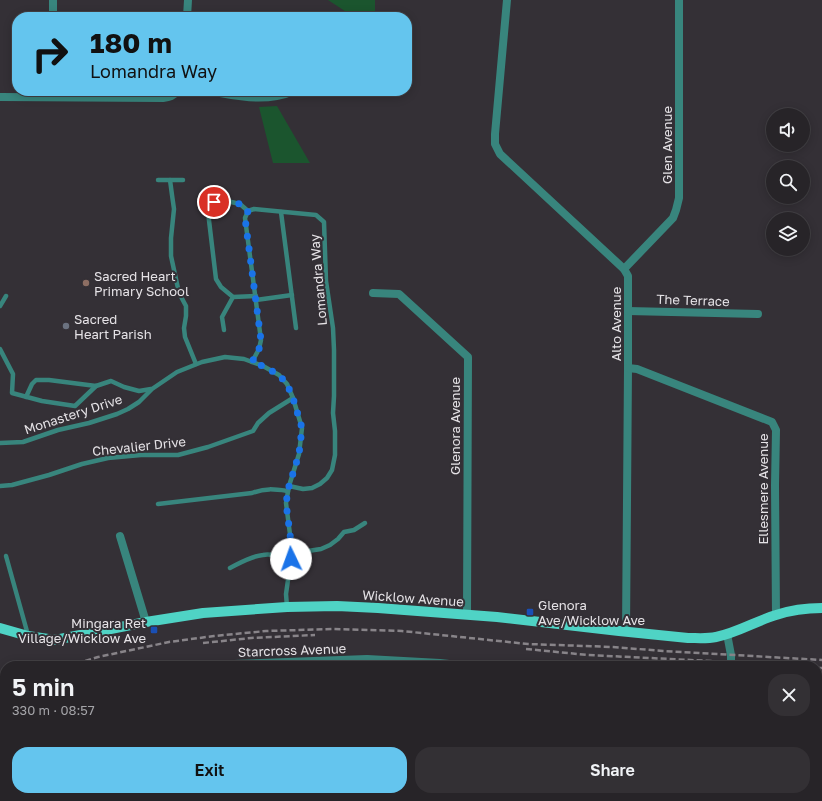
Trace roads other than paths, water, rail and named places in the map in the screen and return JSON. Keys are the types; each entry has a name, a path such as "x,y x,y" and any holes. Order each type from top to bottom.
{"main road":[{"name":"Wicklow Avenue","path":"0,628 28,636 55,640 146,622 203,614 287,607 337,606 467,615 688,638 711,638 742,629 776,614 801,609 822,608"}],"street":[{"path":"53,0 53,12"},
{"path":"187,12 188,0"},
{"name":"Alto Avenue","path":"507,0 495,144 500,154 624,269 628,276 626,632"},
{"name":"Glen Avenue","path":"624,269 673,218 679,198 679,0"},
{"path":"0,98 26,96"},
{"path":"108,96 163,98 172,96"},
{"path":"237,96 248,98 266,98 274,96"},
{"name":"Glenora Avenue","path":"373,293 399,294 468,357 467,615"},
{"name":"The Terrace","path":"628,311 758,314"},
{"name":"Ellesmere Avenue","path":"628,368 637,369 772,422 776,430 776,614"},
{"path":"120,536 146,622"},
{"path":"728,634 731,661"}],"lane":[{"path":"158,180 183,180"},
{"path":"170,180 174,209 171,256 180,293 186,306 184,328 185,337 196,364"},
{"path":"252,362 259,349 261,340 256,298 245,218 248,211 240,204 227,201 214,202 209,208 208,212 216,279 221,287 233,297 256,298 292,295"},
{"name":"Lomandra Way","path":"158,504 252,493 261,490 312,488 327,478 332,470 335,450 333,413 334,350 333,328 326,281 324,222 316,215 254,209 248,211"},
{"path":"281,212 296,328"},
{"path":"0,306 6,296"},
{"path":"224,330 222,317 233,297"},
{"path":"0,348 13,374 12,393 26,397 75,406 96,386 111,381 124,387 139,391 152,389"},
{"name":"Monastery Drive","path":"0,443 23,442 58,430 89,423 116,414 139,402 152,389 177,372 202,362 225,357 244,359 263,366 279,375 287,384 302,428 299,454 288,488 286,503 292,550 286,594 287,607"},
{"path":"26,397 32,384 36,380 49,380 96,386"},
{"name":"Chevalier Drive","path":"0,486 49,475 82,464 108,458 141,455 178,455 208,447 253,431 258,423 269,413 293,398"},
{"path":"292,550 308,551 321,549 338,540 344,532 354,530 365,523"},
{"path":"230,568 251,558 263,555 274,555 291,559"},
{"path":"6,556 28,636"}],"railway":[{"path":"85,661 169,642 214,636 266,631 334,629 402,631 528,644 613,647 822,660"},
{"path":"203,643 251,638 315,635"},
{"path":"526,649 588,655 711,661"}],"place":[{"name":"Sacred Heart Primary School","path":"86,283"},
{"name":"Sacred Heart Parish","path":"66,326"},
{"name":"Glenora Ave/Wicklow Ave","path":"530,612"},
{"name":"Mingara Ret Village/Wicklow Ave","path":"154,630"}]}
